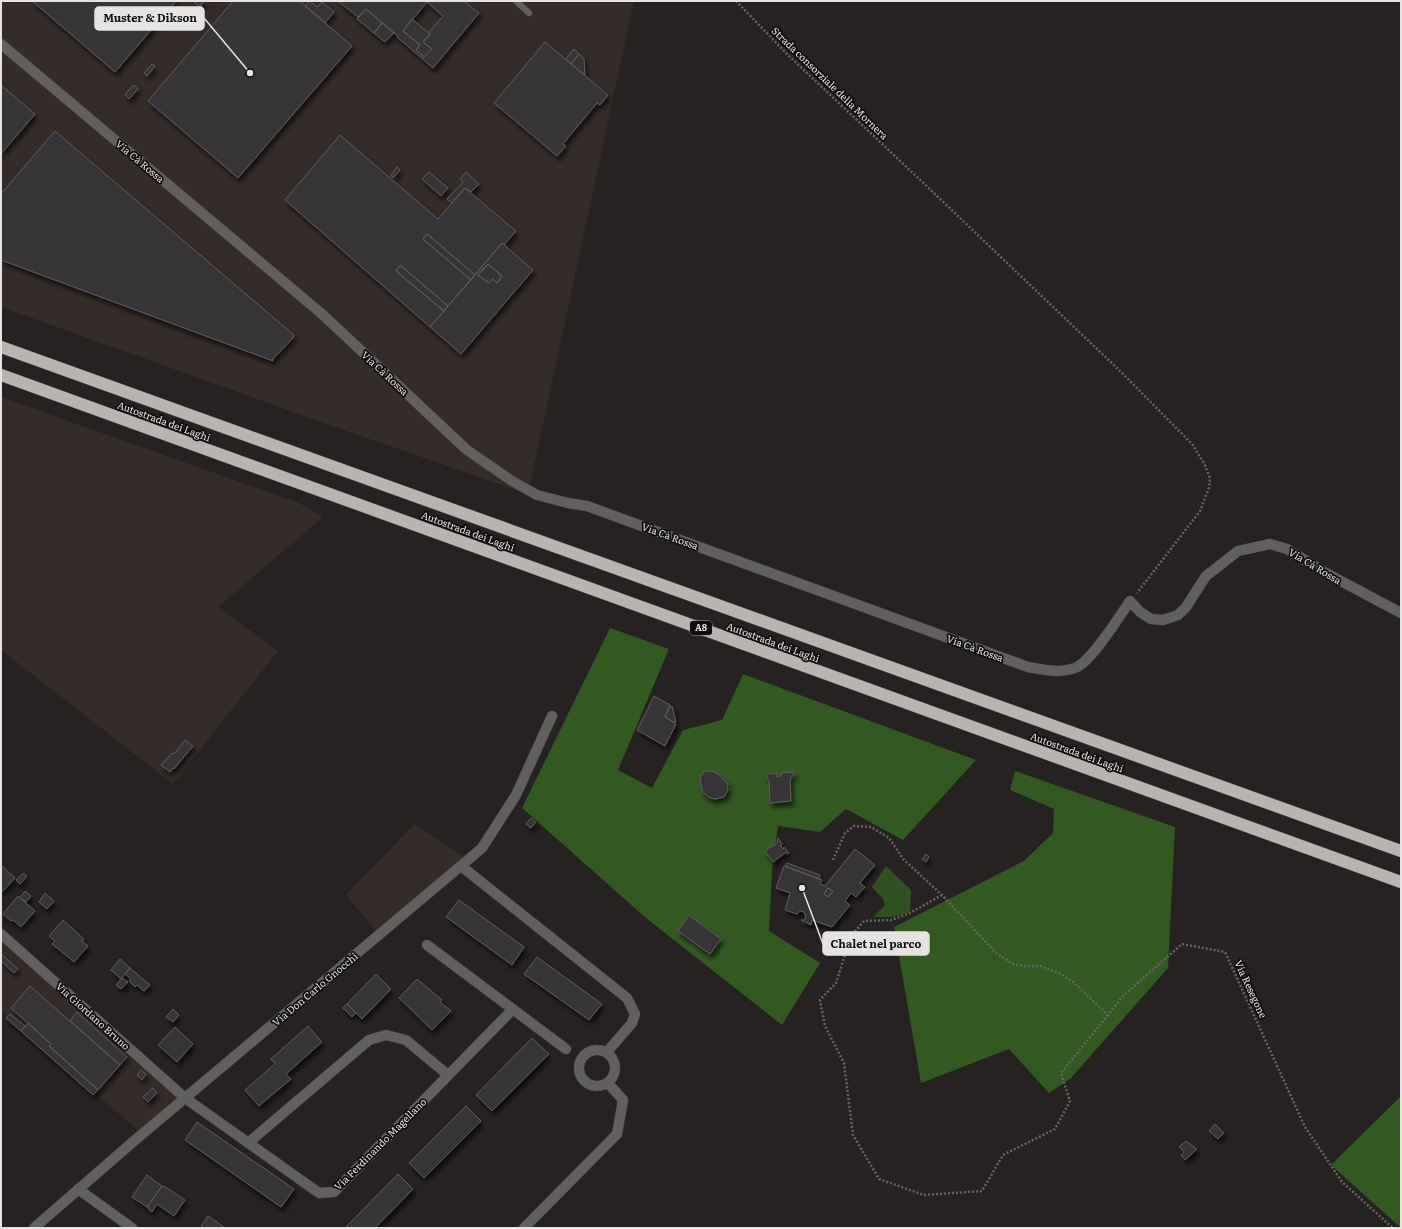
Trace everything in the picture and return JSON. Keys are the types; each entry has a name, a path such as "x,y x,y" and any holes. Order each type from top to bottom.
{"highway":[{"name":"Autostrada dei Laghi","path":"1,347 1401,851"},
{"name":"Autostrada dei Laghi","path":"1,375 1401,882"}],"street":[{"name":"Via Cà Rossa","path":"1,44 322,314 467,450 512,482 537,495 568,504 587,506 1028,667 1049,671 1065,670 1078,666 1093,653 1130,601 1140,612 1150,619 1163,620 1178,615 1186,607 1206,576 1222,563 1238,551 1270,544 1287,549 1324,572 1401,613"},
{"name":"Via Don Carlo Gnocchi","path":"34,1228 134,1141 482,848 516,795 552,716"},
{"path":"461,866 627,998 634,1014 632,1023 607,1052"},
{"name":"Via Giordano Bruno","path":"1,934 185,1098"},
{"path":"427,945 566,1048"},
{"name":"Via Ferdinando Magellano","path":"185,1098 319,1193 334,1192 513,1010"},
{"path":"248,1143 369,1040 386,1035 406,1040 448,1075"},
{"path":"596,1050 607,1052 615,1062 615,1074 608,1083 596,1086 590,1085 581,1077 579,1065 585,1054 596,1050"},
{"path":"524,1228 617,1134 623,1100 608,1083"},
{"path":"78,1189 132,1228"}],"lane":[{"path":"516,1 529,13"}],"path":[{"name":"Strada consorziale della Mornera","path":"736,1 788,55 1118,369 1192,444 1204,463 1210,478 1209,488 1200,511 1130,601"},
{"path":"833,860 845,833 854,826 871,827 889,838 904,860 942,895 997,954 1012,964 1040,966 1058,973 1073,982 1108,1015 1061,1073 1070,1100 1055,1129 1003,1155 982,1191 924,1195 879,1179 853,1135 844,1063 825,1026 820,1000 836,983 851,936 864,921 891,920 910,913 942,895"},
{"name":"Via Resegone","path":"1108,1015 1123,996 1182,944 1225,952 1305,1127 1342,1182 1392,1228"}],"shaded area":[{"path":"1,1 634,1 528,494 335,427 1,307"},
{"path":"1,397 299,503 323,517 218,607 278,651 173,784 1,650"},
{"path":"414,824 468,860 376,931 346,895"},
{"path":"10,936 185,1093 140,1132 1,1012 1,945"}],"green space":[{"path":"610,628 669,649 618,770 652,788 683,730 722,720 743,674 976,760 903,840 846,809 820,832 778,826 772,871 769,931 820,963 782,1025 646,918 522,808"},
{"path":"1015,771 1175,827 1168,968 1071,1078 1049,1093 1009,1049 921,1083 894,927 1024,861 1053,833 1054,809 1010,790"},
{"path":"886,866 911,890 910,912 893,917 873,917 885,905 883,899 872,887"},
{"path":"1401,1096 1401,1228 1331,1165"}],"building":[{"path":"32,1 176,1 115,72"},
{"path":"193,1 204,1 200,7"},
{"path":"233,1 300,1 352,46 238,178 148,101"},
{"path":"310,1 317,7 322,2 334,12 325,23 305,6"},
{"path":"338,1 464,1 479,13 433,68 366,9 358,17","holes":["427,2 443,16 428,33 430,34 423,42 432,49 424,57 416,50 420,45 403,31"]},
{"path":"366,9 382,23 374,33 357,19"},
{"path":"412,19 430,34 423,42 432,49 424,57 416,50 420,45 403,31"},
{"path":"382,23 394,33 385,42 374,33"},
{"path":"545,42 608,95 600,105 597,103 563,144 566,146 557,156 494,103"},
{"path":"574,49 579,54 571,64 566,59"},
{"path":"579,54 584,58 585,75 571,64"},
{"path":"152,64 155,66 147,76 144,73"},
{"path":"1,85 35,114 1,154"},
{"path":"134,85 138,89 129,99 125,94"},
{"path":"55,131 294,335 293,338 273,359 273,361 1,260 1,194"},
{"path":"340,135 438,219 465,188 516,231 504,245 502,243 475,275 427,234 423,239 471,280 448,306 400,265 396,271 444,311 430,327 285,200"},
{"path":"397,167 400,170 393,178 391,175"},
{"path":"429,172 448,188 441,196 422,179"},
{"path":"466,172 479,184 471,192 465,188 452,203 447,199 463,182 460,179"},
{"path":"427,234 475,275 471,280 423,239"},
{"path":"502,243 533,270 461,354 430,327","holes":["488,264 502,276 497,283 493,279 489,283 478,275"]},
{"path":"488,264 502,276 497,283 493,279 489,283 478,275"},
{"path":"400,265 448,306 444,311 396,271"},
{"path":"654,696 670,705 665,717 676,724 665,746 637,730"},
{"path":"672,706 676,722 665,717 669,708"},
{"path":"185,740 193,746 170,772 161,765 172,753 174,754"},
{"path":"705,771 712,771 720,775 727,783 728,790 724,797 715,799 708,797 702,791 700,777"},
{"path":"795,772 790,780 791,801 770,803 769,781 765,774 777,773 777,777 781,776 781,773"},
{"path":"531,818 536,822 531,828 526,824"},
{"path":"778,838 783,849 784,847 789,853 785,853 773,862 765,851 777,843"},
{"path":"855,849 875,865 860,883 865,887 856,897 851,893 845,901 850,905 832,927 812,920 811,925 801,920 806,918 804,912 800,911 797,914 785,910 790,893 776,888 784,866 822,880 820,884 825,886","holes":["828,888 833,891 828,897 824,894"]},
{"path":"926,854 929,857 926,862 922,859"},
{"path":"787,863 820,875 819,879 785,866"},
{"path":"1,865 15,878 3,891 1,890"},
{"path":"23,873 27,876 20,884 16,880"},
{"path":"828,888 833,891 828,897 824,894"},
{"path":"25,891 31,896 26,902 20,898"},
{"path":"45,893 54,901 47,909 39,902"},
{"path":"18,896 35,911 21,927 3,914"},
{"path":"459,900 524,947 512,965 446,917"},
{"path":"689,915 721,939 710,954 678,931"},
{"path":"63,920 84,939 82,941 88,946 74,962 52,944 55,941 49,936"},
{"path":"1,954 18,969 14,973 1,961"},
{"path":"537,957 602,1004 589,1020 524,974"},
{"path":"120,959 130,968 121,979 111,970"},
{"path":"130,968 150,985 144,991 137,985 135,987 129,981 131,979 125,974"},
{"path":"376,974 391,989 362,1019 347,1004"},
{"path":"122,978 128,982 121,989 116,985"},
{"path":"417,979 442,1000 440,1002 451,1011 432,1030 399,998"},
{"path":"30,986 120,1065 98,1090 49,1046 51,1044 11,1008"},
{"path":"347,1004 356,1013 352,1017 343,1008"},
{"path":"173,1009 179,1015 173,1022 166,1017"},
{"path":"77,1012 127,1057 120,1065 70,1021"},
{"path":"10,1014 25,1026 21,1031 6,1018"},
{"path":"28,1023 51,1044 49,1046 98,1090 93,1095 21,1031"},
{"path":"308,1026 322,1042 286,1074 291,1079 259,1106 245,1090 275,1064 271,1059"},
{"path":"175,1027 193,1044 177,1062 158,1045"},
{"path":"532,1038 549,1054 492,1111 476,1095"},
{"path":"141,1070 146,1074 142,1080 137,1075"},
{"path":"153,1088 157,1093 148,1102 143,1097"},
{"path":"466,1106 481,1121 424,1178 409,1163"},
{"path":"197,1122 294,1189 281,1207 185,1140"},
{"path":"1215,1124 1224,1133 1218,1139 1209,1131"},
{"path":"1186,1141 1197,1149 1185,1160 1181,1155 1184,1152 1179,1147"},
{"path":"398,1174 413,1189 375,1228 345,1228"},
{"path":"147,1175 162,1186 147,1207 132,1197"},
{"path":"162,1186 185,1200 174,1216 157,1204 152,1212 147,1207"},
{"path":"208,1216 221,1225 225,1228 200,1228"}],"place":[{"name":"Muster & Dikson","path":"250,73"},
{"name":"Chalet nel parco","path":"802,888"}]}
